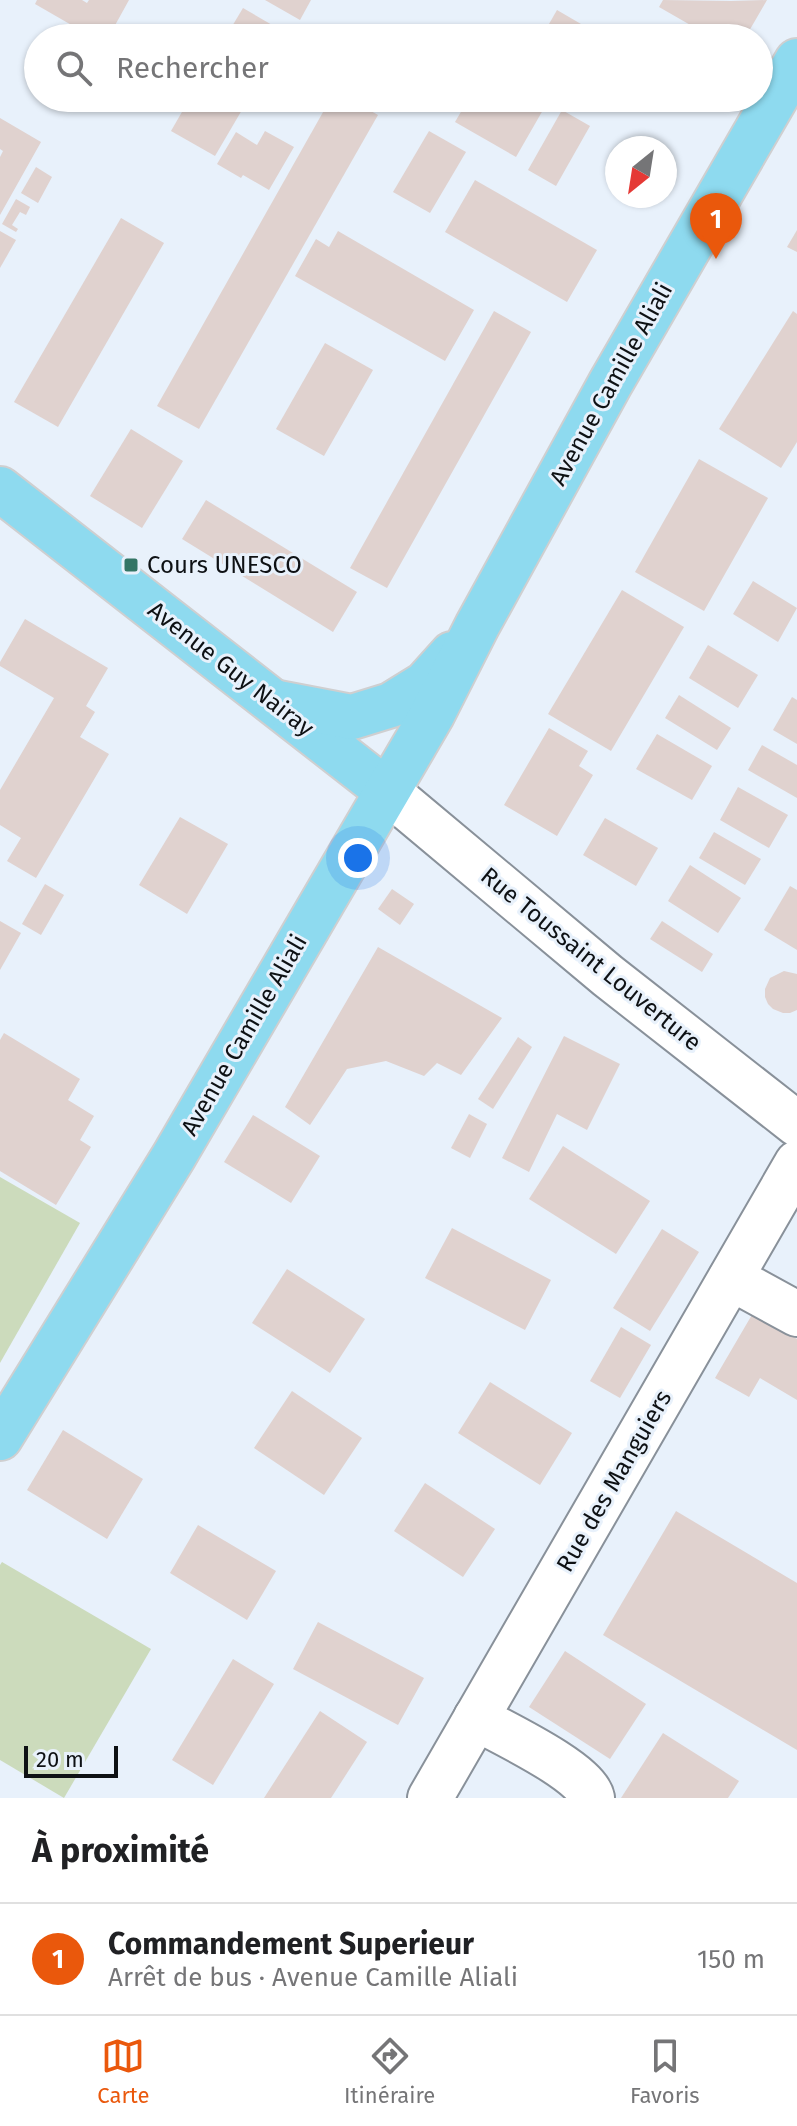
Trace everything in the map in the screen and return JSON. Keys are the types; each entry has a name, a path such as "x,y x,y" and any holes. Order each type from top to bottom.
{"main road":[{"name":"Avenue Camille Aliali","path":"773,102 797,61"},
{"name":"Avenue Camille Aliali","path":"0,1438 174,1156 432,715 477,626 610,384 767,112"},
{"name":"Avenue Guy Nairay","path":"0,489 387,791"},
{"name":"Avenue Camille Aliali","path":"273,702 352,717 391,705 425,684 477,626"}],"street":[{"name":"Rue Toussaint Louverture","path":"387,791 608,976 797,1124"},
{"name":"Rue des Manguiers","path":"430,1798 797,1163"},
{"path":"731,1278 797,1314"},
{"path":"476,1718 569,1770 591,1792 592,1798"}],"green space":[{"path":"0,1177 80,1223 0,1363"},
{"path":"2,1562 151,1649 64,1798 0,1760"}],"building":[{"path":"37,0 82,0 87,3 89,0 129,0 116,24 70,24 35,4"},
{"path":"265,0 311,0 300,20"},
{"path":"663,0 767,0 753,24 689,24 659,7"},
{"path":"243,8 271,24 233,24"},
{"path":"557,10 581,24 549,24"},
{"path":"182,112 241,112 215,156 171,131"},
{"path":"323,112 373,112 378,115 199,429 157,406"},
{"path":"461,112 542,112 516,157 455,122"},
{"path":"561,112 590,126 556,186 528,170"},
{"path":"0,118 41,142 0,215 0,157 3,151 0,149"},
{"path":"265,131 294,147 269,190 217,164 236,132 257,145"},
{"path":"429,131 466,152 430,213 393,192"},
{"path":"36,167 52,177 38,203 21,193"},
{"path":"475,180 597,250 567,302 445,232"},
{"path":"16,199 30,207 26,215 20,212 12,225 18,229 16,232 2,224"},
{"path":"121,218 164,243 58,427 14,402"},
{"path":"797,230 797,252 787,247"},
{"path":"0,231 16,240 0,268"},
{"path":"338,231 474,310 445,361 295,276 316,239 329,247"},
{"path":"494,311 531,332 387,588 350,568"},
{"path":"793,311 797,314 797,442 781,468 719,429"},
{"path":"325,343 373,370 324,456 276,429"},
{"path":"131,429 183,461 142,528 90,496"},
{"path":"699,459 768,498 704,611 635,572"},
{"path":"206,500 357,592 333,632 182,539"},
{"path":"753,581 797,608 778,642 733,614"},
{"path":"622,590 684,627 611,751 548,714"},
{"path":"25,619 108,668 86,706 95,712 80,737 109,754 36,878 7,861 21,838 0,825 0,790 54,698 0,666"},
{"path":"708,645 758,675 738,708 689,678"},
{"path":"679,695 731,728 717,750 665,718"},
{"path":"792,697 797,700 797,744 773,730"},
{"path":"549,728 588,751 579,766 593,775 557,836 504,805"},
{"path":"657,734 712,766 692,800 636,769"},
{"path":"762,745 797,765 797,798 748,770"},
{"path":"738,787 788,815 769,848 720,820"},
{"path":"180,817 228,844 187,914 139,885"},
{"path":"605,818 658,848 636,886 583,855"},
{"path":"714,832 761,859 745,885 699,858"},
{"path":"690,865 741,898 718,933 668,901"},
{"path":"45,884 64,895 41,935 22,924"},
{"path":"790,886 797,890 797,950 764,930"},
{"path":"392,889 414,904 400,925 378,909"},
{"path":"0,921 21,933 0,970"},
{"path":"662,921 713,954 702,972 650,939"},
{"path":"378,947 502,1018 461,1075 437,1063 424,1076 386,1061 347,1069 310,1125 285,1107"},
{"path":"784,971 797,974 797,1010 790,1013 773,1009 765,997 770,978"},
{"path":"4,1033 80,1079 68,1100 94,1116 80,1140 91,1147 56,1205 0,1171 0,1040"},
{"path":"564,1036 620,1064 587,1130 557,1114 529,1172 502,1158"},
{"path":"518,1037 532,1047 493,1109 478,1099"},
{"path":"469,1114 487,1124 470,1158 451,1148"},
{"path":"253,1115 320,1156 291,1203 224,1162"},
{"path":"563,1146 650,1201 616,1254 529,1199"},
{"path":"452,1228 551,1280 525,1330 425,1278"},
{"path":"662,1229 699,1252 650,1331 613,1308"},
{"path":"287,1269 365,1319 330,1373 252,1323"},
{"path":"753,1313 797,1339 797,1400 760,1378 749,1397 715,1378"},
{"path":"621,1327 651,1345 620,1398 590,1381"},
{"path":"490,1382 572,1433 540,1485 458,1433"},
{"path":"292,1391 362,1438 324,1495 254,1448"},
{"path":"63,1430 143,1479 107,1539 27,1490"},
{"path":"425,1483 495,1529 463,1577 394,1531"},
{"path":"676,1511 797,1583 797,1750 603,1635"},
{"path":"198,1525 276,1571 247,1620 170,1573"},
{"path":"318,1622 424,1678 398,1725 293,1669"},
{"path":"565,1651 646,1704 610,1759 529,1707"},
{"path":"233,1659 274,1684 213,1785 172,1760"},
{"path":"320,1711 367,1742 331,1798 264,1798"},
{"path":"663,1733 739,1781 728,1798 621,1798"}],"place":[{"name":"Commandement Superieur","path":"716,259"},
{"name":"Cours UNESCO","path":"131,565"}]}
